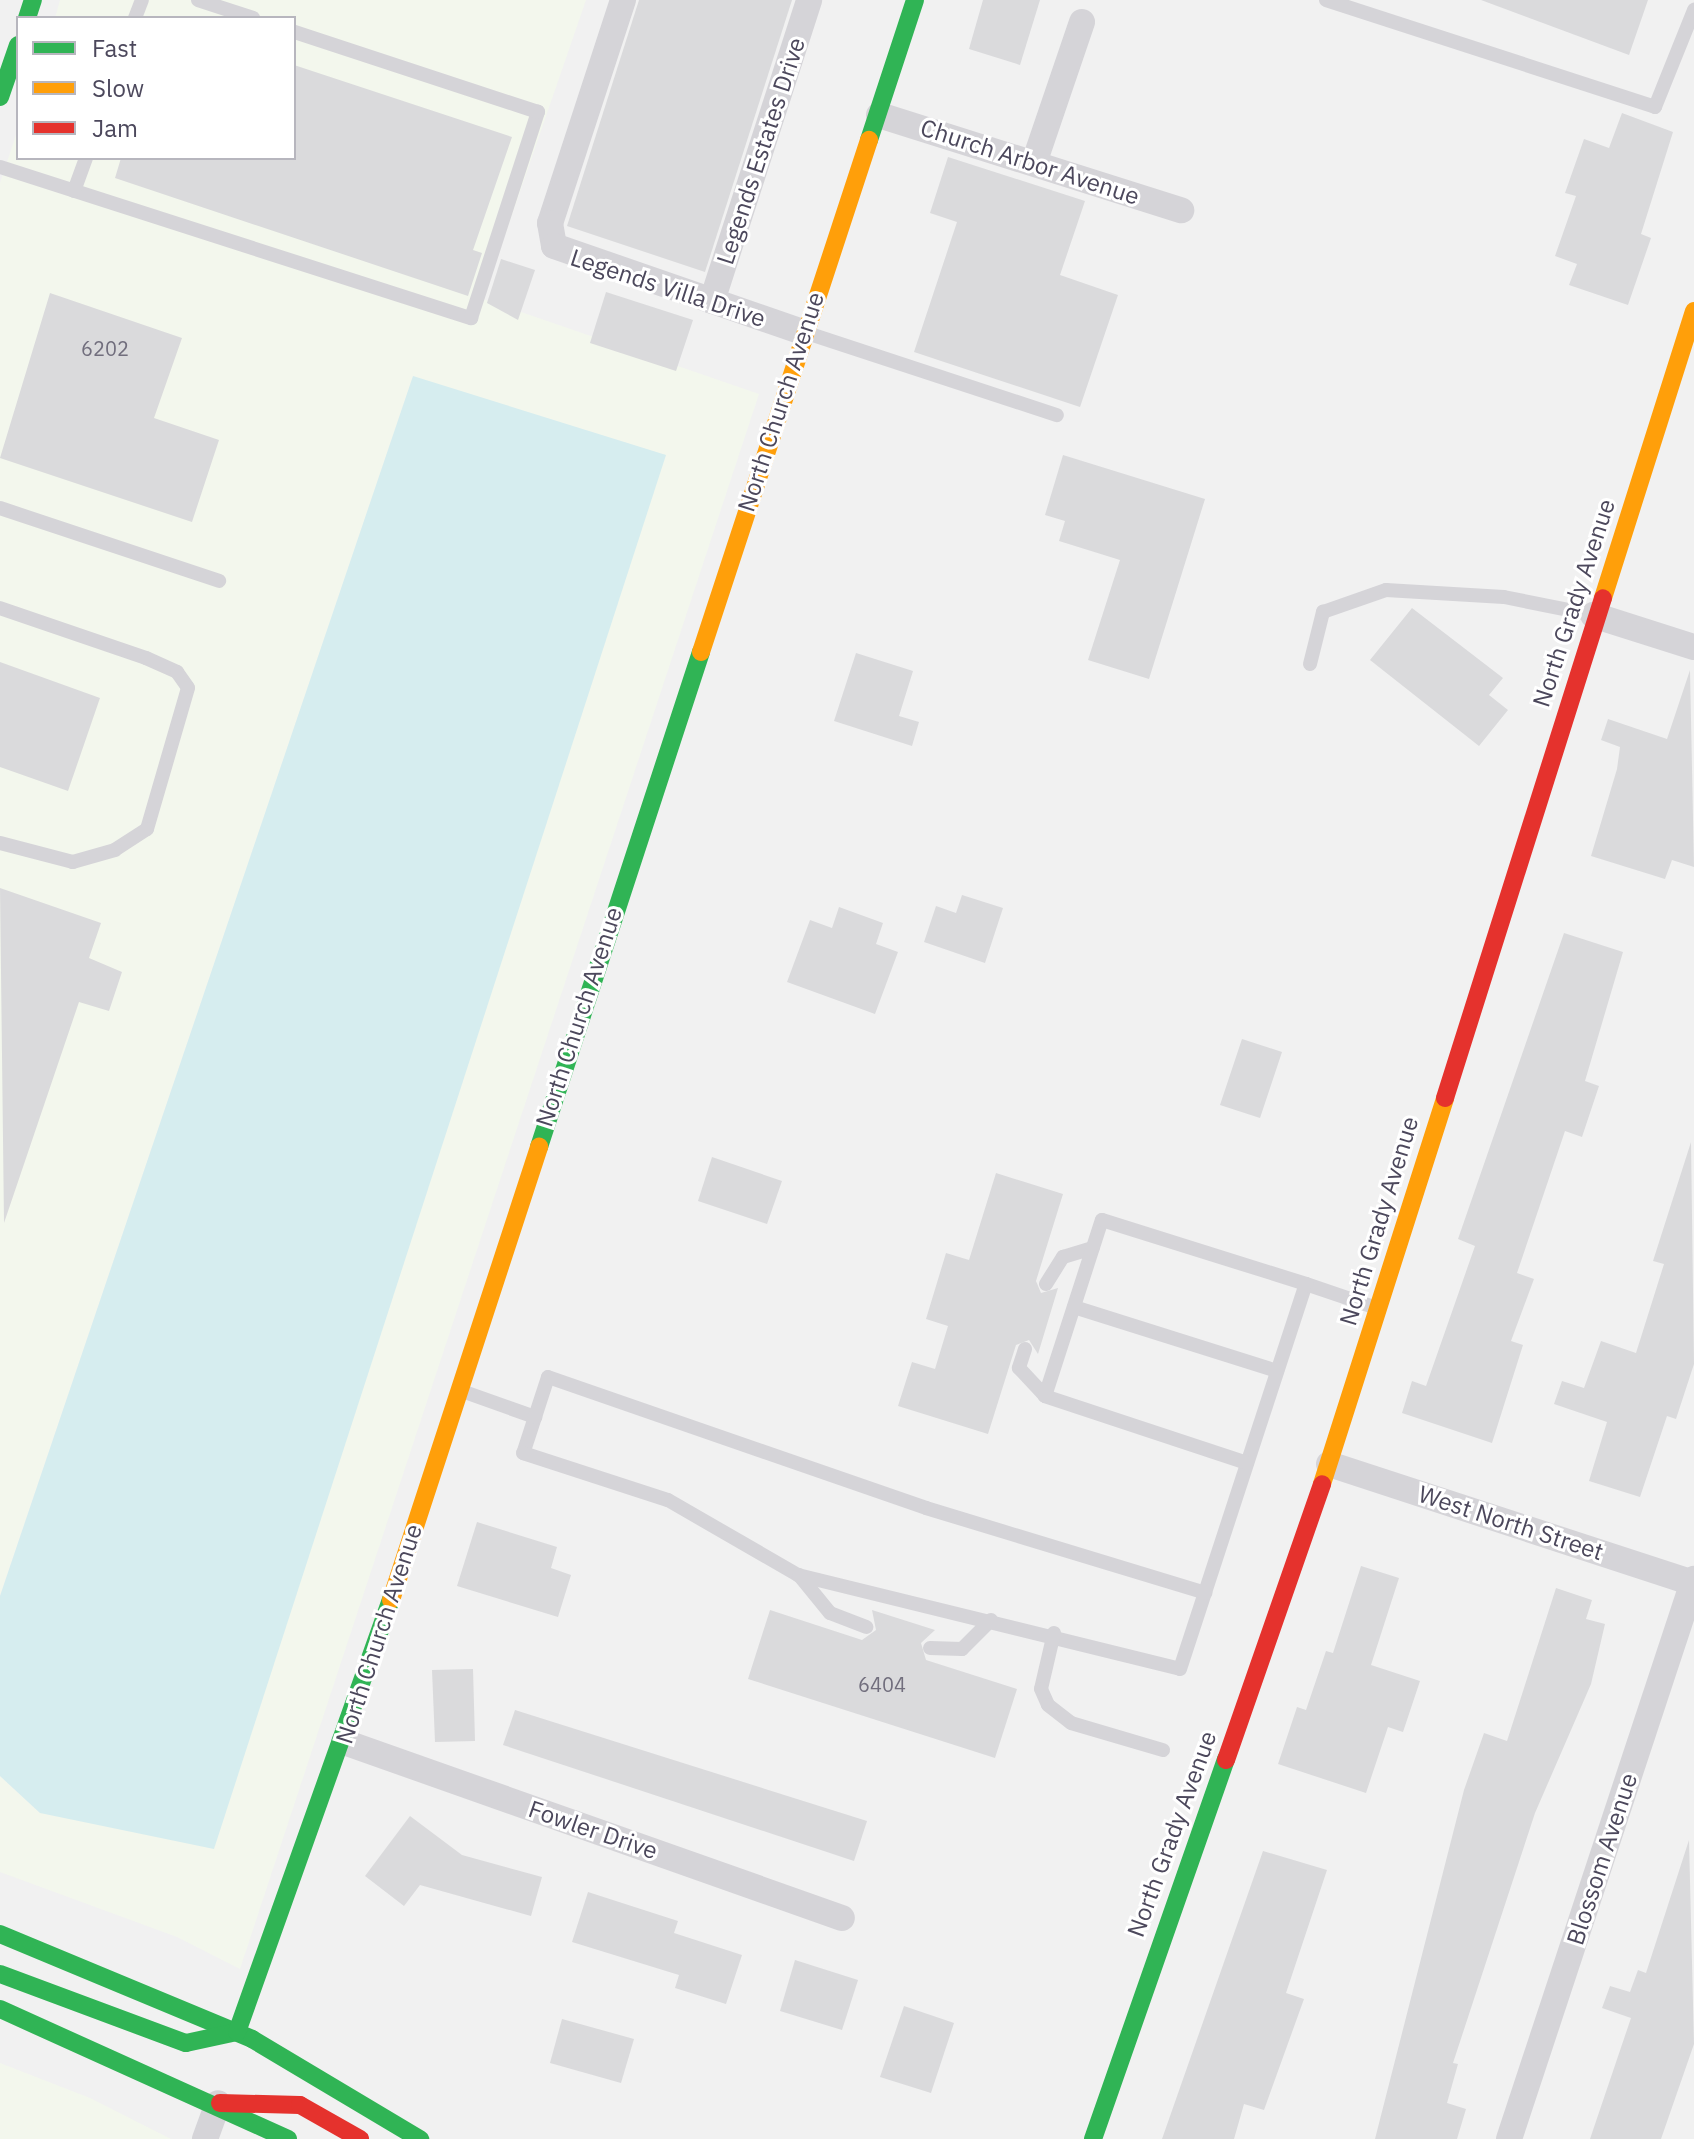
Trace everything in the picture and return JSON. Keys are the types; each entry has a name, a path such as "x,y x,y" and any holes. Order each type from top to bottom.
{"street":[{"name":"Legends Villa Drive","path":"623,0 550,223 554,246 803,332"},
{"name":"Legends Estates Drive","path":"712,301 809,0"},
{"name":"North Church Avenue","path":"237,2032 344,1742 803,332 879,115 915,0"},
{"path":"1034,163 1082,22"},
{"path":"0,97 16,51"},
{"name":"Church Arbor Avenue","path":"879,115 1181,210"},
{"name":"North Grady Avenue","path":"1093,2139 1329,1464 1593,615 1694,311"},
{"path":"1593,615 1694,647"},
{"name":"West North Street","path":"1329,1464 1694,1581"},
{"name":"Blossom Avenue","path":"1509,2139 1694,1581"},
{"name":"Fowler Drive","path":"344,1742 842,1918"},
{"path":"0,1934 237,2032 420,2139"},
{"path":"0,1974 186,2043 237,2032"},
{"path":"0,2009 218,2103 288,2139"},
{"path":"218,2103 261,2098 300,2105 360,2139"},
{"path":"205,2139 218,2103"}],"lane":[{"path":"198,0 247,16"},
{"path":"1326,0 1358,5 1655,107 1694,10"},
{"path":"0,167 471,318 538,112 296,33"},
{"path":"74,191 85,160"},
{"path":"803,332 1057,415"},
{"path":"0,508 219,581"},
{"path":"1310,664 1323,612 1354,595 1454,593 1593,615"},
{"path":"0,608 146,658 177,672 188,688 147,829 115,850 73,862 0,843"},
{"path":"1045,1396 1102,1220 1377,1308"},
{"path":"1046,1284 1063,1257 1093,1248"},
{"path":"1205,1593 926,1508 548,1377 523,1453 668,1500 798,1575 1054,1633 1180,1669 1205,1593 1277,1371 1306,1284"},
{"path":"1074,1307 1277,1371"},
{"path":"1025,1349 1019,1368 1045,1396 1247,1463"},
{"path":"458,1390 535,1417"},
{"path":"798,1575 830,1613 866,1627"},
{"path":"930,1648 962,1649 991,1620"},
{"path":"1054,1633 1041,1689 1048,1705 1071,1723 1163,1750"}],"shaded area":[{"path":"60,0 586,0 483,299 759,394 240,1969 177,1937 0,1872 0,1776 40,1813 665,455 413,377 0,1596 0,183 16,135 16,160 296,160 296,16 56,16"},
{"path":"413,376 666,455 214,1849 40,1813 0,1776 0,1596"},
{"path":"0,2063 90,2098 171,2139 0,2139"}],"building":[{"path":"639,0 792,0 705,272 567,226"},
{"path":"983,0 1040,0 1020,65 969,49"},
{"path":"1481,0 1648,0 1629,55"},
{"path":"296,66 512,137 473,250 482,253 468,296 115,178 120,160 296,160"},
{"path":"1622,113 1673,132 1641,234 1651,238 1628,305 1569,285 1577,264 1555,256 1576,196 1565,193 1584,139 1609,148"},
{"path":"948,157 1085,201 1060,275 1118,295 1080,407 914,352 957,222 930,213"},
{"path":"501,259 535,270 518,320 487,303"},
{"path":"606,292 693,320 676,371 590,343"},
{"path":"50,293 182,338 154,418 219,440 192,522 0,458"},
{"path":"1063,455 1205,499 1149,679 1088,660 1120,560 1059,541 1065,521 1045,515"},
{"path":"1412,608 1503,678 1489,695 1508,710 1479,746 1370,660"},
{"path":"856,653 913,671 899,716 919,722 912,746 834,721"},
{"path":"0,662 100,698 68,791 0,767"},
{"path":"1690,670 1694,867 1672,860 1665,879 1591,856 1617,769 1620,747 1601,740 1608,719 1667,739"},
{"path":"0,888 101,923 89,958 122,972 109,1011 79,1002 4,1223"},
{"path":"962,895 1003,908 985,963 924,942 936,906 956,913"},
{"path":"839,907 883,923 876,944 898,952 875,1014 787,982 810,920 832,928"},
{"path":"1564,933 1623,952 1585,1081 1599,1086 1582,1137 1565,1131 1517,1273 1534,1279 1511,1341 1523,1345 1492,1443 1402,1413 1412,1381 1426,1386 1475,1246 1458,1239"},
{"path":"1242,1039 1282,1052 1260,1118 1220,1105"},
{"path":"1691,1142 1694,1364 1676,1419 1667,1416 1640,1497 1589,1481 1607,1422 1554,1404 1562,1381 1584,1388 1601,1341 1636,1353 1664,1264 1653,1261"},
{"path":"712,1157 782,1181 767,1224 698,1201"},
{"path":"996,1173 1063,1194 1036,1281 1041,1293 1058,1288 1038,1354 1029,1340 1016,1345 988,1434 898,1406 912,1362 935,1369 948,1326 926,1319 946,1253 969,1260"},
{"path":"477,1522 557,1547 551,1568 571,1575 558,1617 457,1586"},
{"path":"1361,1566 1399,1578 1371,1665 1420,1681 1403,1732 1388,1727 1366,1793 1278,1764 1297,1707 1306,1710 1326,1651 1333,1653"},
{"path":"1556,1588 1592,1600 1586,1619 1605,1624 1591,1684 1535,1813 1453,2063 1458,2064 1447,2103 1466,2109 1457,2139 1375,2139 1464,1790 1484,1733 1507,1741"},
{"path":"770,1610 862,1640 876,1630 872,1610 935,1630 921,1643 926,1660 1017,1689 995,1758 748,1679"},
{"path":"473,1669 475,1741 435,1742 432,1670"},
{"path":"515,1710 867,1821 854,1861 503,1745"},
{"path":"410,1816 462,1855 542,1877 531,1916 420,1885 404,1906 365,1876"},
{"path":"1689,1840 1694,2044 1661,2139 1590,2139 1631,2018 1602,2008 1610,1986 1630,1992 1638,1970 1646,1973"},
{"path":"1263,1851 1327,1870 1286,1993 1304,1999 1264,2110 1244,2104 1234,2139 1162,2139"},
{"path":"588,1892 678,1921 674,1933 742,1955 726,2004 675,1988 679,1975 572,1942"},
{"path":"795,1960 858,1980 842,2030 780,2011"},
{"path":"904,2006 954,2023 931,2093 880,2077"},
{"path":"562,2019 634,2039 621,2083 550,2063"}],"traffic: fast":[{"path":"28,16 33,0"},
{"path":"869,140 915,0"},
{"path":"0,97 16,51"},
{"path":"539,1147 701,652"},
{"path":"0,1974 186,2043 237,2032 391,1600"},
{"path":"1093,2139 1226,1760"},
{"path":"0,1934 252,2039 420,2139"},
{"path":"0,2009 288,2139"}],"traffic: slow":[{"path":"701,652 869,140"},
{"path":"1603,598 1694,311"},
{"path":"1322,1484 1445,1098"},
{"path":"391,1600 539,1147"}],"traffic: jam":[{"path":"1445,1098 1603,598"},
{"path":"1226,1760 1322,1484"},
{"path":"220,2103 300,2105 360,2139"}]}
